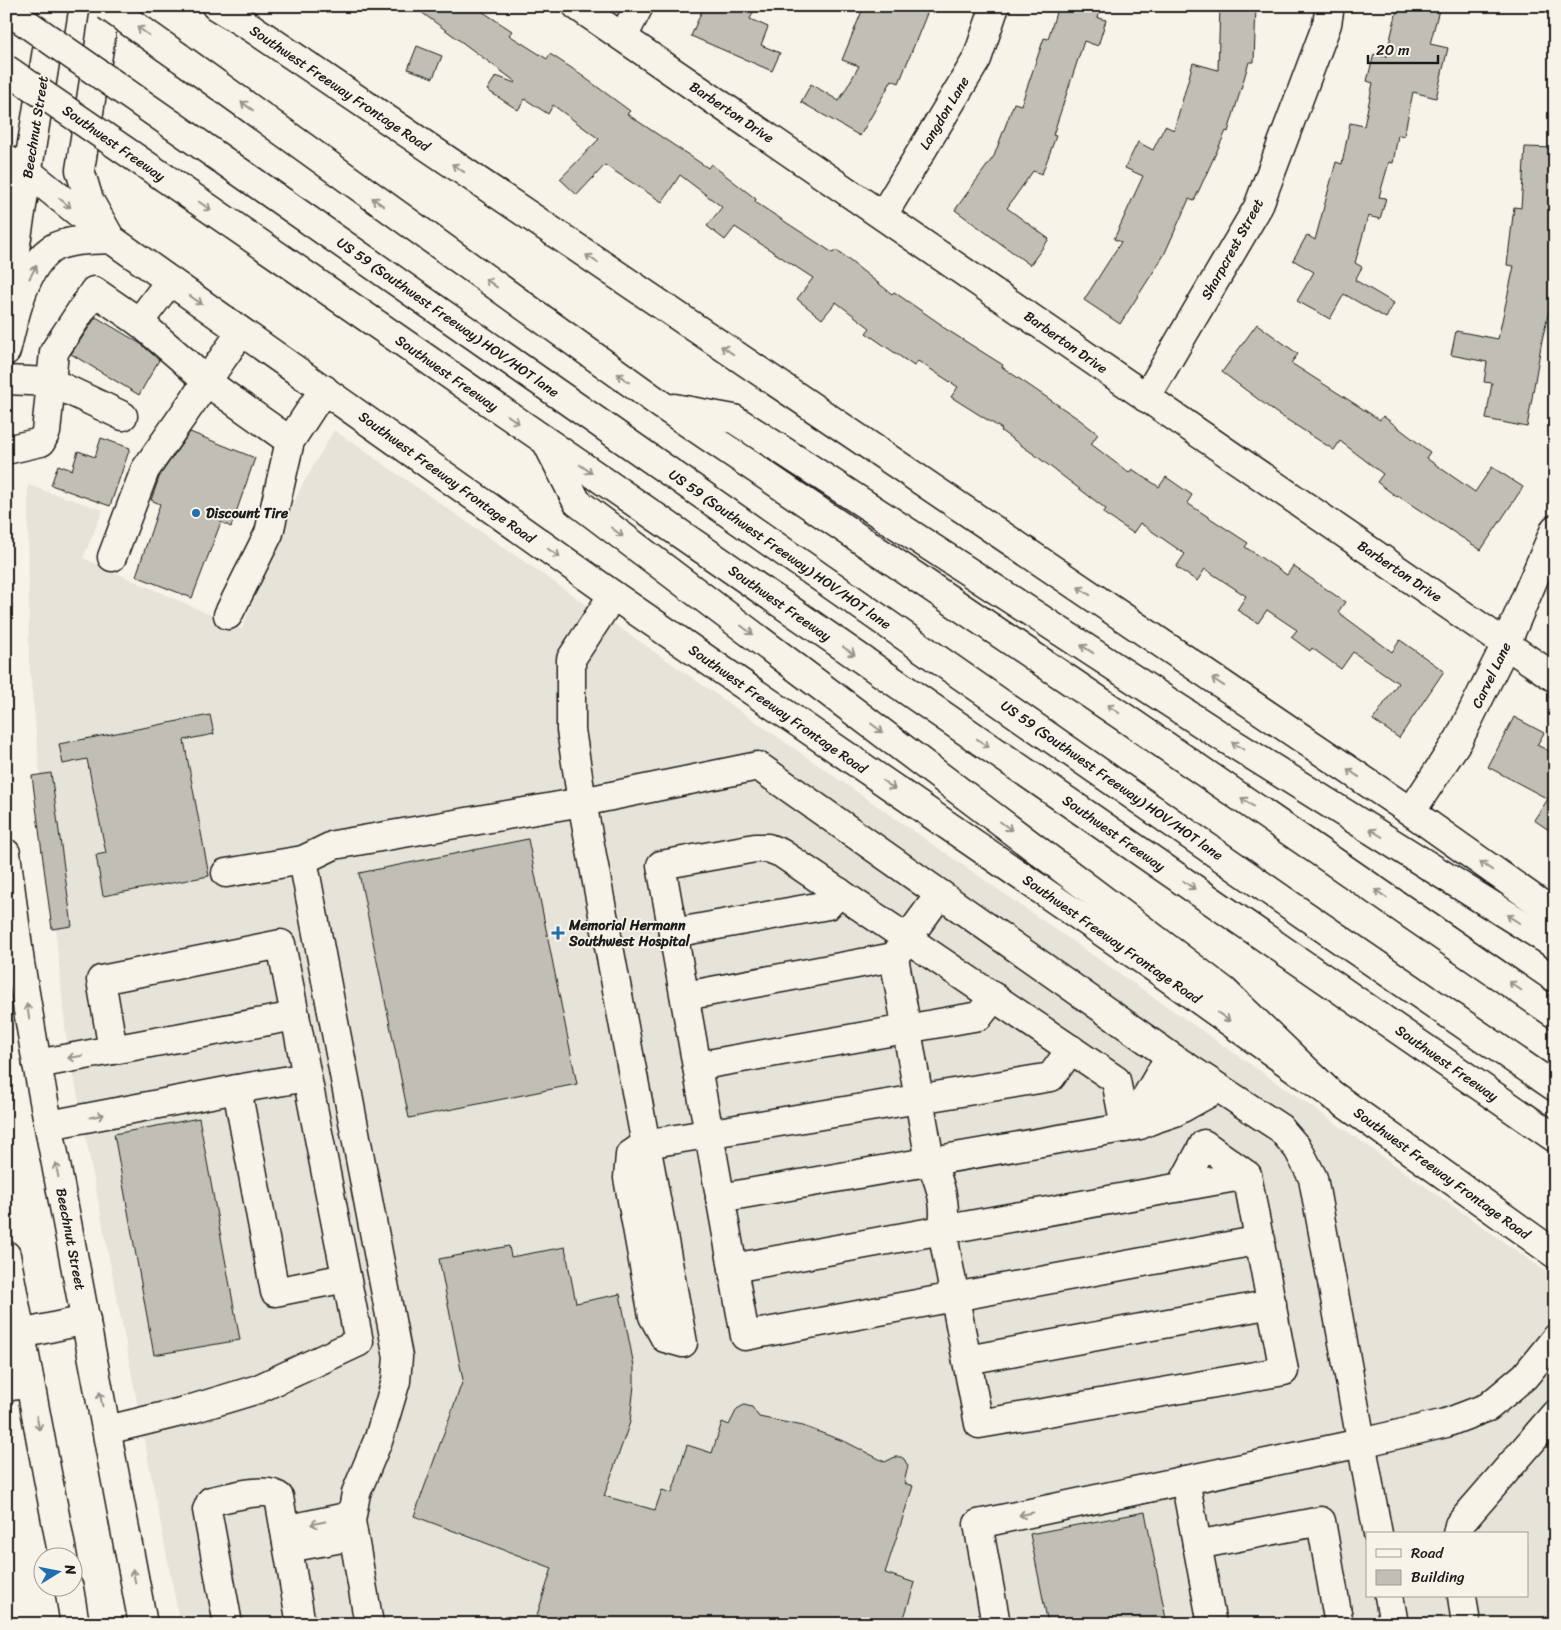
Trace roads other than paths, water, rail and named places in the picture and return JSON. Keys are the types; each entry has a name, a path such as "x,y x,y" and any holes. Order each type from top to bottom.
{"main road":[{"name":"Beechnut Street","path":"6,307 17,165 54,6"},
{"path":"107,6 663,406 1128,720 1555,1014"},
{"path":"6,351 20,300 32,272 44,254 68,242 111,239 89,200 80,170 104,16 112,6"},
{"name":"Southwest Freeway Frontage Road","path":"216,6 1411,812 1555,914"},
{"name":"Barberton Drive","path":"577,6 1555,678"},
{"path":"623,37 638,6"},
{"name":"Langdon Lane","path":"883,215 977,58 995,6"},
{"name":"Sharpcrest Street","path":"1146,398 1258,206 1327,24 1330,6"},
{"name":"US 59 (Southwest Freeway) HOV/HOT lane","path":"6,9 1276,894 1555,1086"},
{"name":"Southwest Freeway","path":"6,69 1555,1138"},
{"name":"Southwest Freeway Frontage Road","path":"17,165 111,239 241,332 613,595 1156,969 1555,1254"},
{"path":"139,322 170,281"},
{"path":"6,450 41,442 46,432 54,352 94,292 139,322 207,382 290,441"},
{"path":"112,557 145,470 241,332"},
{"path":"6,380 51,382 123,416"},
{"path":"228,615 269,533 290,441 324,389"},
{"path":"663,406 734,419 1218,734 1555,945"},
{"path":"546,441 577,502 1224,991 1333,1096"},
{"name":"Carvel Lane","path":"1411,812 1459,739 1506,644 1555,529"},
{"path":"613,595 571,659 571,730 582,802 646,1144 658,1210 683,1343 665,1338 653,1316 628,1178 630,1155 646,1144 1051,1077 1070,1049"},
{"path":"226,873 303,860 334,845 582,802 758,766 1179,1062 1280,1128 1298,1149 1313,1178 1378,1532"},
{"path":"1125,1128 1116,1080 994,997 901,948 838,892 781,853 768,848 756,848 661,865 745,1336 1261,1240"},
{"name":"Beechnut Street","path":"6,854 8,882 37,1064 143,1624"},
{"path":"303,860 398,1357 396,1381 379,1438 356,1494 352,1526 370,1624"},
{"path":"673,933 828,905 838,892"},
{"path":"940,894 901,948 906,1028 930,1161 938,1178 944,1208 945,1217 942,1230 979,1424 1284,1370 1248,1175 1204,1144 1181,1187"},
{"path":"106,1430 185,1411 258,1388 359,1342 281,944 101,980 113,1050"},
{"path":"684,996 901,948"},
{"path":"697,1066 979,1016 994,997"},
{"path":"37,1064 296,1016"},
{"path":"1151,1120 1179,1062"},
{"path":"1125,1128 1179,1062"},
{"path":"49,1125 307,1077"},
{"path":"720,1198 1140,1125 1175,1112 1218,1088"},
{"path":"237,1089 275,1292 346,1278"},
{"path":"733,1268 1248,1175"},
{"path":"6,1255 21,1334 18,1385 60,1548"},
{"path":"967,1360 1272,1304"},
{"path":"21,1334 86,1320"},
{"path":"996,1624 978,1524 1361,1443 1446,1423 1488,1407 1525,1376 1555,1339"},
{"path":"1458,1532 1459,1525 1555,1414"},
{"path":"1185,1480 1212,1624"},
{"path":"228,1624 207,1516 208,1505 211,1501 264,1492 275,1494 279,1497 301,1624"},
{"path":"1197,1545 1321,1521 1339,1624"},
{"path":"287,1539 352,1526"},
{"path":"70,1598 75,1624"},
{"path":"1389,1598 1394,1624"},
{"path":"1462,1598 1466,1624"}],"place":[{"name":"Discount Tire","path":"196,513"},
{"name":"Memorial Hermann Southwest Hospital","path":"558,933"}]}
